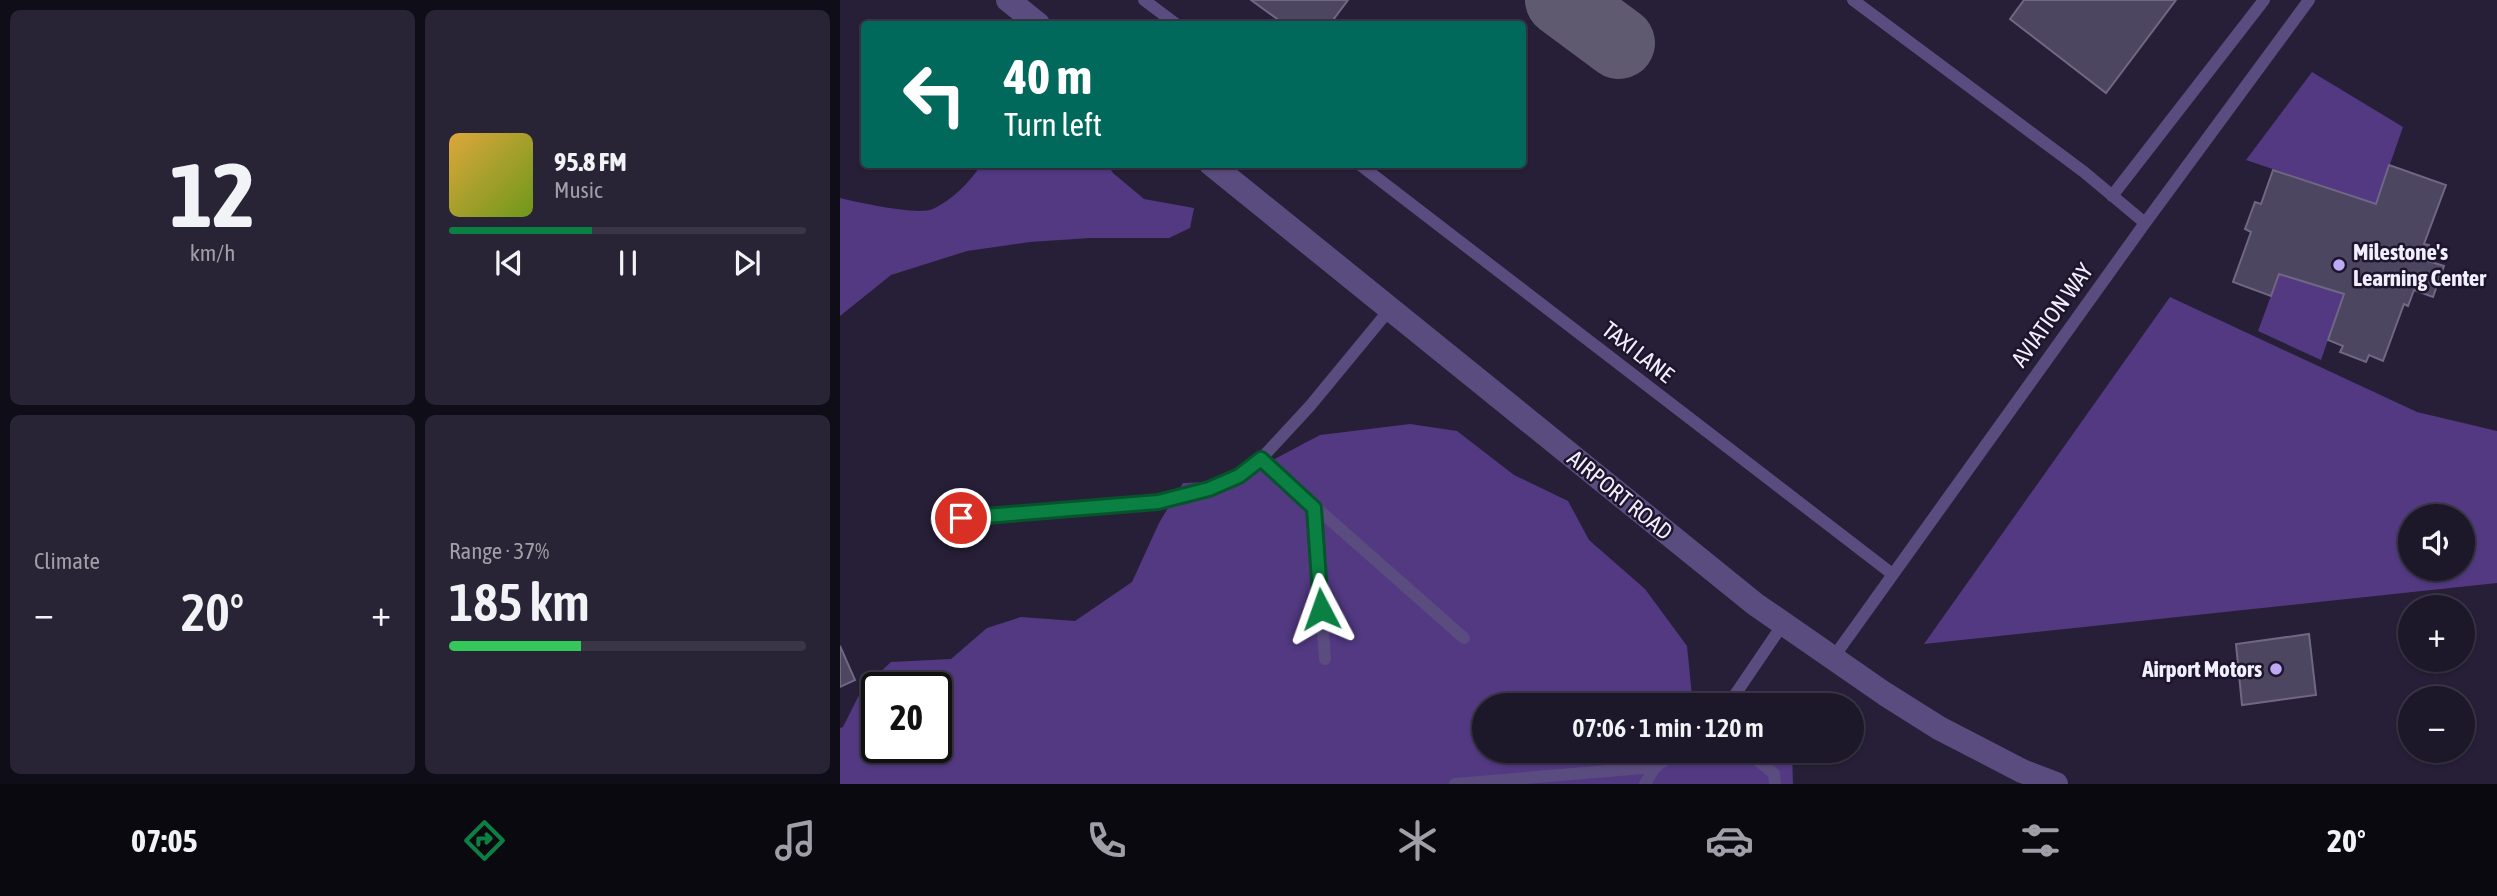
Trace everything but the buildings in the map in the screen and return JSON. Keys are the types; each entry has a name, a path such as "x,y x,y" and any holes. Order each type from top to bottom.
{"street":[{"path":"1008,0 1034,21"},
{"name":"AIRPORT ROAD","path":"1216,168 1744,596 1885,694 1939,728 2022,771 2056,784"}],"lane":[{"path":"1144,0 1172,21"},
{"path":"1853,0 2145,223"},
{"path":"2112,196 2264,0"},
{"name":"AVIATION WAY","path":"1833,658 1891,573 2309,0"},
{"name":"TAXI LANE","path":"1364,168 1891,573"},
{"path":"936,520 1158,502 1209,489 1239,476 1261,459 1310,406 1390,309"},
{"path":"1261,459 1464,638"},
{"path":"1314,508 1325,659"},
{"path":"1736,693 1783,624"},
{"path":"1645,784 1655,767 1661,763"},
{"path":"1761,763 1774,774 1775,784"},
{"path":"1455,784 1655,767"}],"shaded area":[{"path":"2312,72 2403,127 2376,204 2246,160"},
{"path":"979,168 1110,168 1144,199 1194,208 1190,228 1169,238 1090,238 1030,242 967,251 891,275 840,316 840,198 887,208 925,211 940,205 966,184"},
{"path":"2279,274 2344,294 2321,360 2258,331"},
{"path":"2170,297 2417,412 2497,431 2497,583 1924,644"},
{"path":"1410,424 1457,431 1514,475 1568,501 1589,540 1645,589 1687,646 1692,693 1472,693 1472,763 1792,763 1793,784 840,784 840,728 843,727 861,691 861,763 952,763 952,672 880,672 891,662 951,659 987,628 1021,617 1075,621 1132,582 1159,523 1183,483 1233,481 1320,435"}],"taxiway":[{"path":"1561,0 1619,43"}],"place":[{"name":"Milestone's Learning Center","path":"2339,265"},
{"name":"Airport Motors","path":"2276,669"}],"route":[{"path":"961,518 1158,502 1209,489 1239,476 1261,459 1314,508 1321,609"}]}
